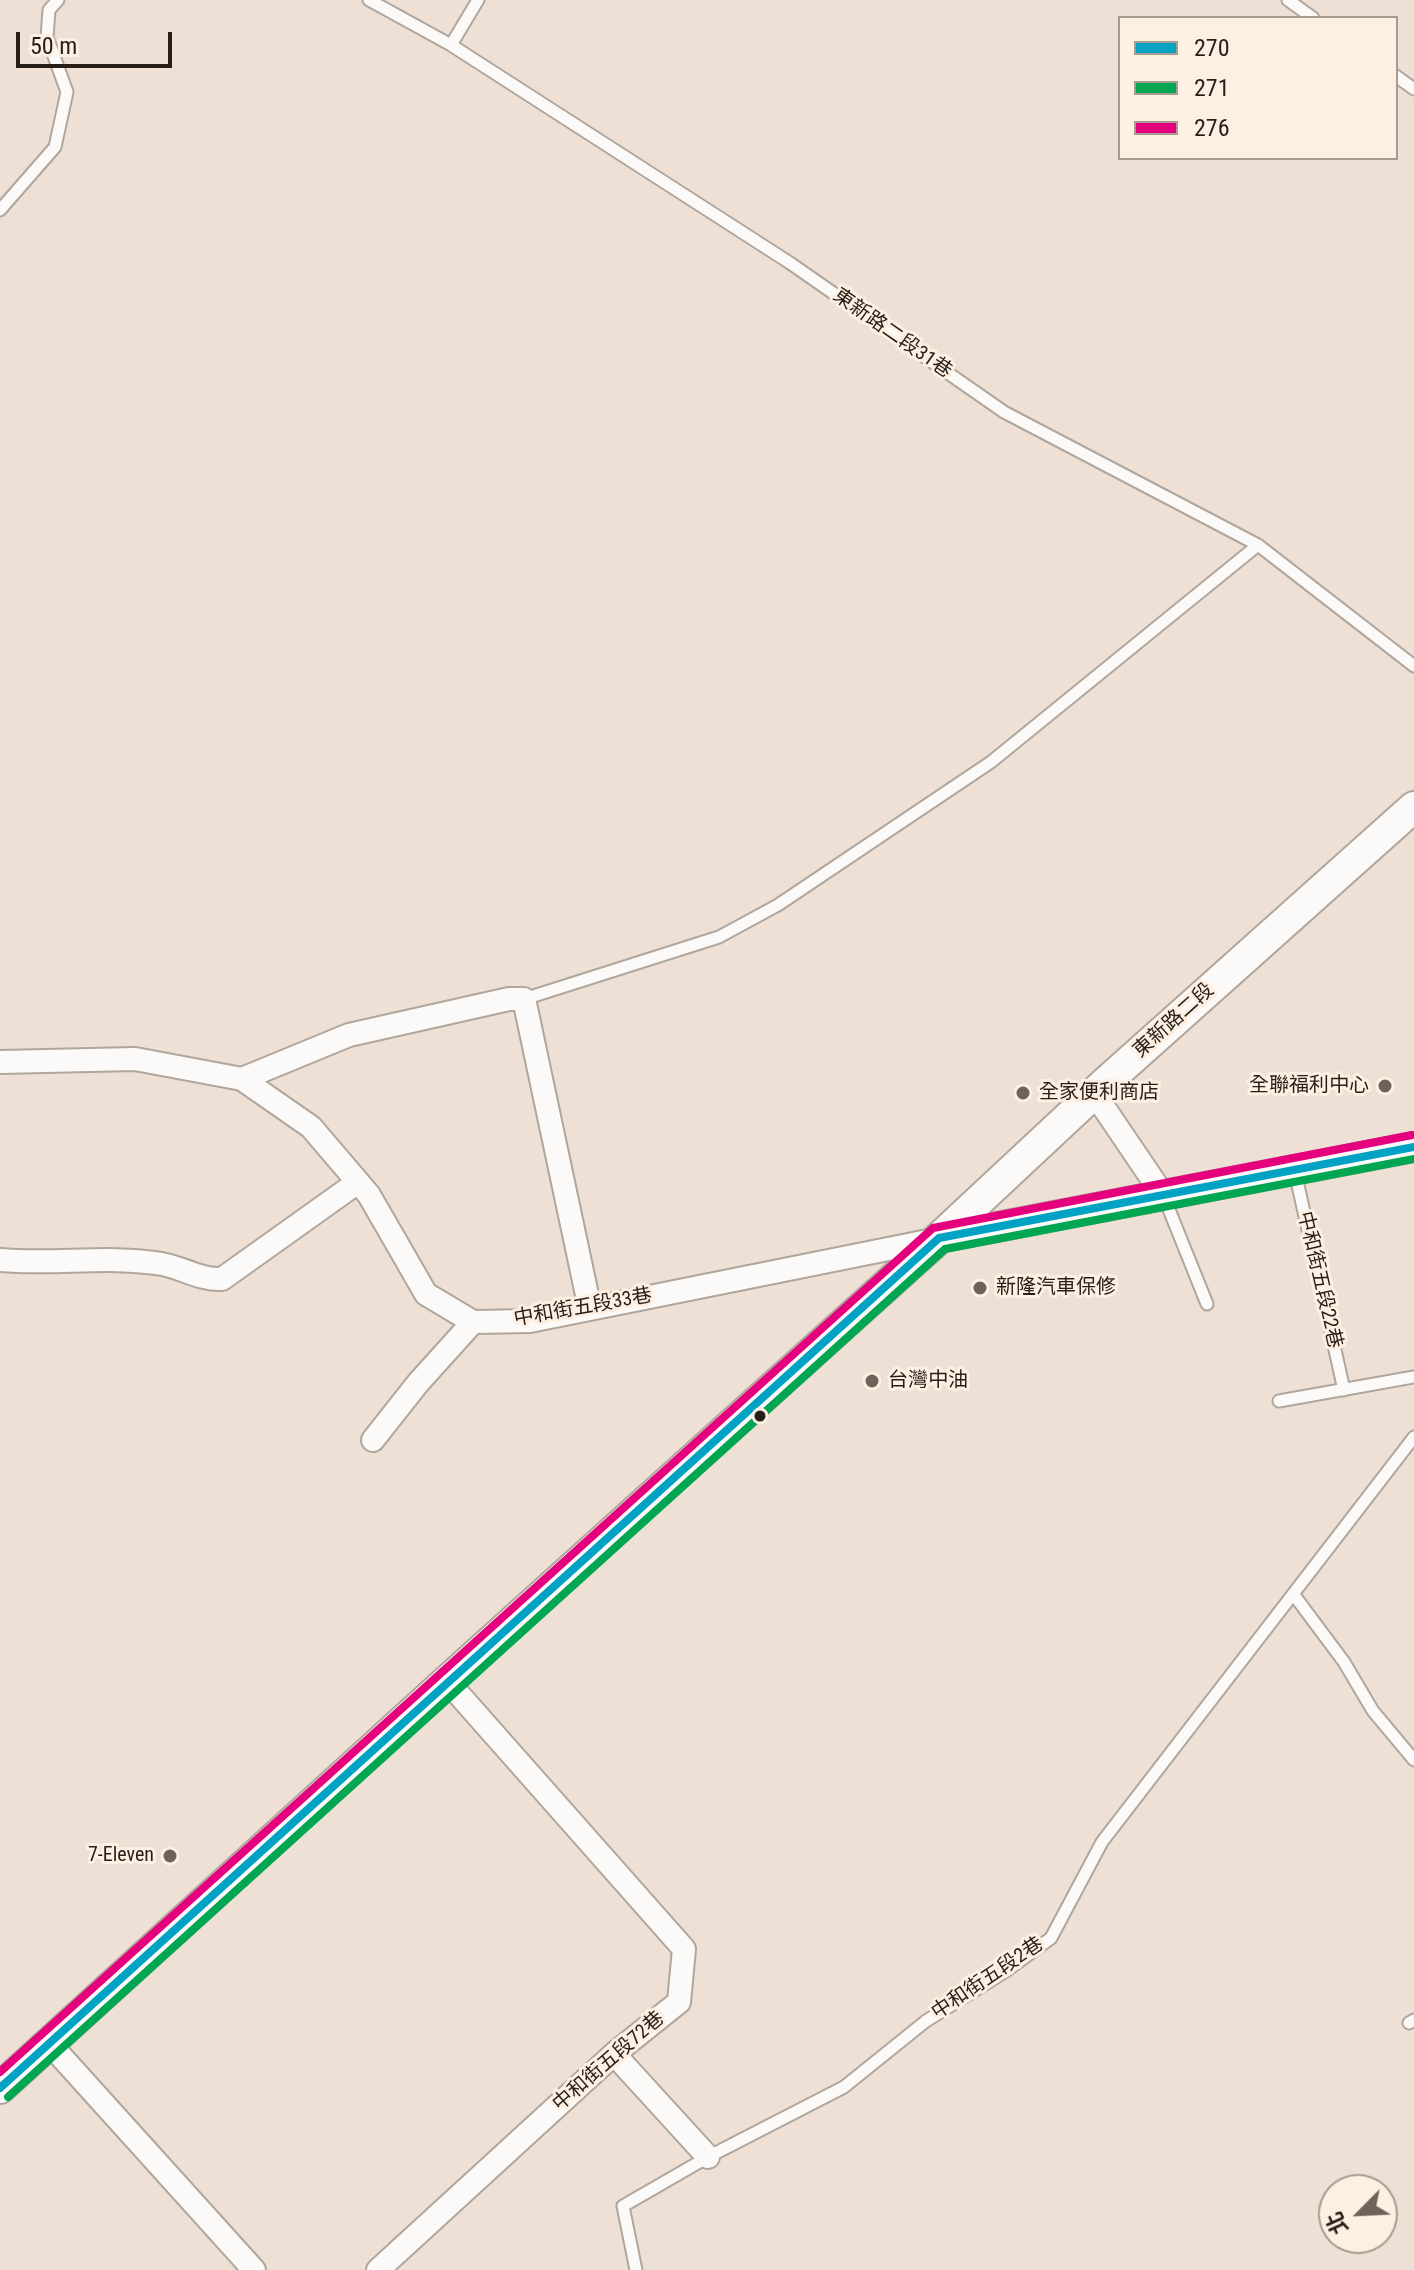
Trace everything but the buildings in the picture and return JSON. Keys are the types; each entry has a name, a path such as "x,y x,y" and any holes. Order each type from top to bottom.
{"main road":[{"name":"東新路二段","path":"0,2088 939,1238 1094,1093 1414,807"}],"street":[{"path":"242,1079 349,1035 509,999 524,999 590,1309"},
{"path":"0,1062 135,1059 242,1079 311,1127 369,1195 426,1294 473,1322 418,1383 373,1440"},
{"path":"1094,1093 1163,1195"},
{"path":"939,1238 1414,1147"},
{"path":"0,1260 163,1264 207,1280 222,1279 358,1182"},
{"name":"中和街五段33巷","path":"473,1322 530,1321 939,1238"},
{"name":"中和街五段72巷","path":"378,2270 614,2054 679,2002 684,1949 447,1681"},
{"path":"49,2043 254,2270"},
{"path":"614,2054 708,2157"}],"lane":[{"path":"0,210 55,147 67,92 47,37 49,10 58,0"},
{"name":"東新路二段31巷","path":"369,0 451,45 790,263 1004,412 1258,545 1414,666"},
{"path":"451,45 478,0"},
{"path":"1288,0 1310,16"},
{"path":"524,999 719,937 778,905 991,762 1258,545"},
{"name":"中和街五段22巷","path":"1294,1170 1344,1390"},
{"path":"1163,1195 1207,1304"},
{"path":"1279,1401 1414,1377"},
{"name":"中和街五段2巷","path":"636,2270 623,2206 708,2157 844,2087 926,2021 1006,1971 1051,1938 1102,1842 1414,1437"},
{"path":"1294,1595 1344,1662 1373,1711 1414,1760"}],"transit line":[{"name":"276","path":"0,2072 933,1228 1412,1135"},
{"name":"270","path":"0,2088 939,1238 1414,1147"},
{"name":"271","path":"8,2097 945,1249 1414,1159"}],"place":[{"name":"全聯福利中心","path":"1385,1086"},
{"name":"全家便利商店","path":"1023,1093"},
{"name":"新隆汽車保修","path":"980,1288"},
{"name":"台灣中油","path":"872,1381"},
{"name":"7-Eleven","path":"170,1856"}]}
